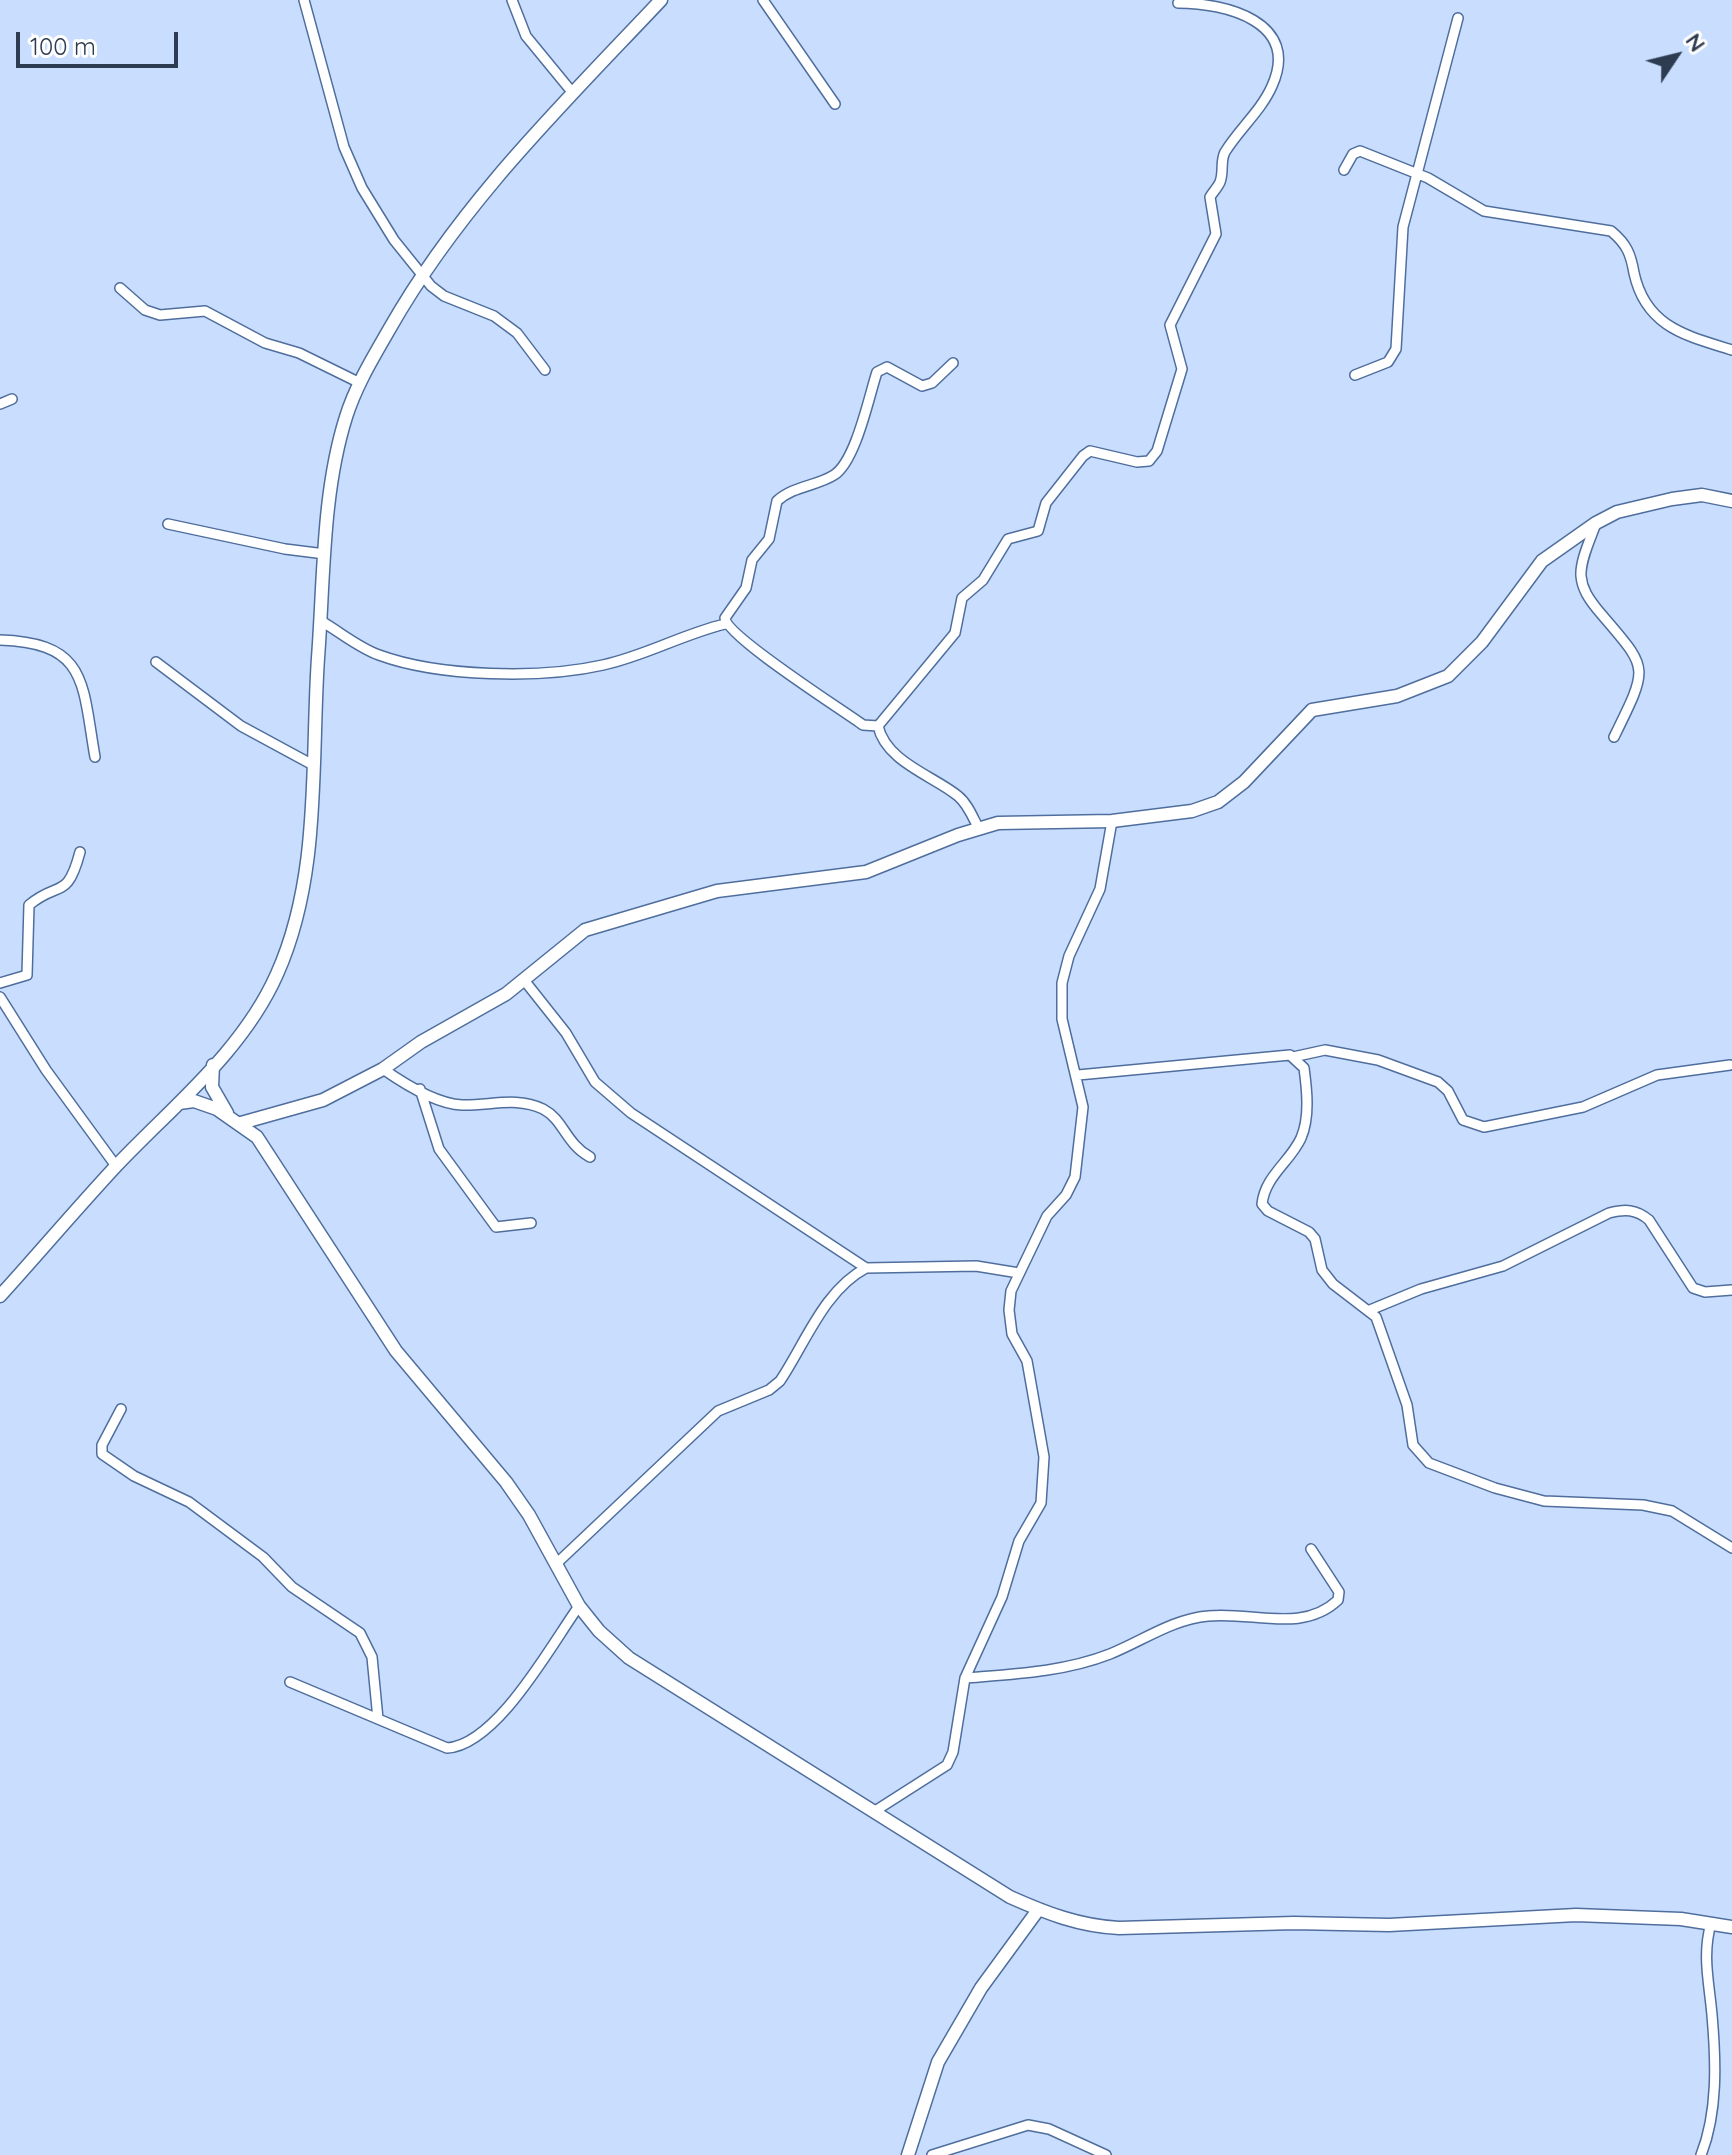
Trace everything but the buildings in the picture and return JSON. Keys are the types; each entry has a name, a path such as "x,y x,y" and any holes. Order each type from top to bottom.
{"main road":[{"path":"0,1296 256,1015 288,946 307,856 325,554 337,454 360,383 422,274 473,205 572,92 661,0"},
{"path":"241,1123 323,1100 383,1069 524,980 585,930 717,891 866,872 979,829 1028,821 1112,821 1192,811 1218,802 1244,782 1312,710 1397,696 1448,676 1482,642 1542,561 1596,523 1617,512 1672,499 1702,495 1732,501"},
{"path":"213,1065 212,1087 229,1115"},
{"path":"179,1103 194,1101 229,1115 266,1149 396,1351 506,1482 579,1606 599,1631 629,1658 1010,1897 1038,1910 1091,1927 1294,1923 1389,1925 1576,1915 1732,1927"},
{"path":"908,2155 938,2062 981,1988 1038,1910"}],"street":[{"path":"304,0 344,147 394,240 444,296 494,316 517,333 545,370"},
{"path":"512,0 526,36 572,92"},
{"path":"763,0 835,104"},
{"path":"878,726 955,633 962,598 983,580 1008,539 1038,531 1046,503 1083,456 1090,451 1137,462 1149,461 1157,451 1182,369 1170,325 1216,234 1210,197 1220,184 1226,151 1253,118 1280,65 1278,48 1251,19 1230,7 1178,3"},
{"path":"1355,375 1388,362 1396,349 1403,227 1458,18"},
{"path":"1344,170 1353,154 1360,151 1415,173 1484,211 1611,231 1634,260 1641,290 1662,321 1695,341 1732,350"},
{"path":"120,288 145,310 160,315 205,311 265,343 310,358 360,383"},
{"path":"725,624 727,611 746,588 752,560 769,539 777,501 837,472 855,442 877,372 887,367 922,386 932,383 953,363"},
{"path":"0,404 12,399"},
{"path":"1596,523 1580,572 1583,587 1621,633 1640,667 1638,686 1614,737"},
{"path":"168,524 285,549 325,554"},
{"path":"321,621 375,654 423,669 536,673 604,665 690,632 725,624 863,725 878,726"},
{"path":"0,640 51,646 66,657 77,675 85,702 95,757"},
{"path":"156,662 241,726 313,765"},
{"path":"878,726 880,736 905,761 959,797 979,829"},
{"path":"875,1811 947,1765 953,1752 959,1693 1002,1597 1019,1541 1037,1515 1045,1485 1044,1457 1027,1361 1012,1334 1011,1291 1047,1216 1066,1195 1075,1177 1083,1107 1078,1075 1062,1019 1062,983 1069,956 1100,889 1112,821"},
{"path":"0,983 27,975 29,905 65,888 74,877 80,852"},
{"path":"524,980 566,1033 595,1082 631,1113 866,1268 976,1266 1019,1273"},
{"path":"0,997 46,1070 116,1166"},
{"path":"1078,1075 1272,1054 1293,1057 1325,1050 1378,1060 1438,1082 1448,1091 1463,1120 1484,1127 1583,1107 1677,1070 1730,1065"},
{"path":"1293,1057 1304,1068 1306,1116 1301,1140 1272,1178 1262,1204 1268,1211 1309,1232 1315,1239 1322,1270 1333,1284 1370,1310 1381,1325 1407,1405 1413,1445 1429,1463 1544,1501 1643,1505 1672,1511 1732,1548"},
{"path":"383,1069 450,1103 501,1101 543,1109 556,1119 567,1140 590,1157"},
{"path":"420,1089 439,1149 485,1215 496,1227 531,1223"},
{"path":"1370,1310 1421,1289 1503,1266 1609,1213 1623,1210 1639,1212 1649,1220 1693,1288 1705,1292 1732,1290"},
{"path":"556,1564 718,1411 769,1390 780,1381 834,1295 866,1268"},
{"path":"121,1409 102,1445 102,1454 134,1476 189,1502 254,1550 292,1587 360,1633 372,1657 378,1719"},
{"path":"965,1678 1043,1672 1108,1655 1169,1627 1208,1616 1263,1620 1320,1615 1338,1600 1339,1592 1311,1549"},
{"path":"290,1682 447,1748 469,1743 511,1702 579,1606"},
{"path":"1701,2155 1711,2132 1714,2105 1713,2020 1704,1950 1711,1923"},
{"path":"932,2155 1028,2125 1049,2129 1106,2155"}]}
